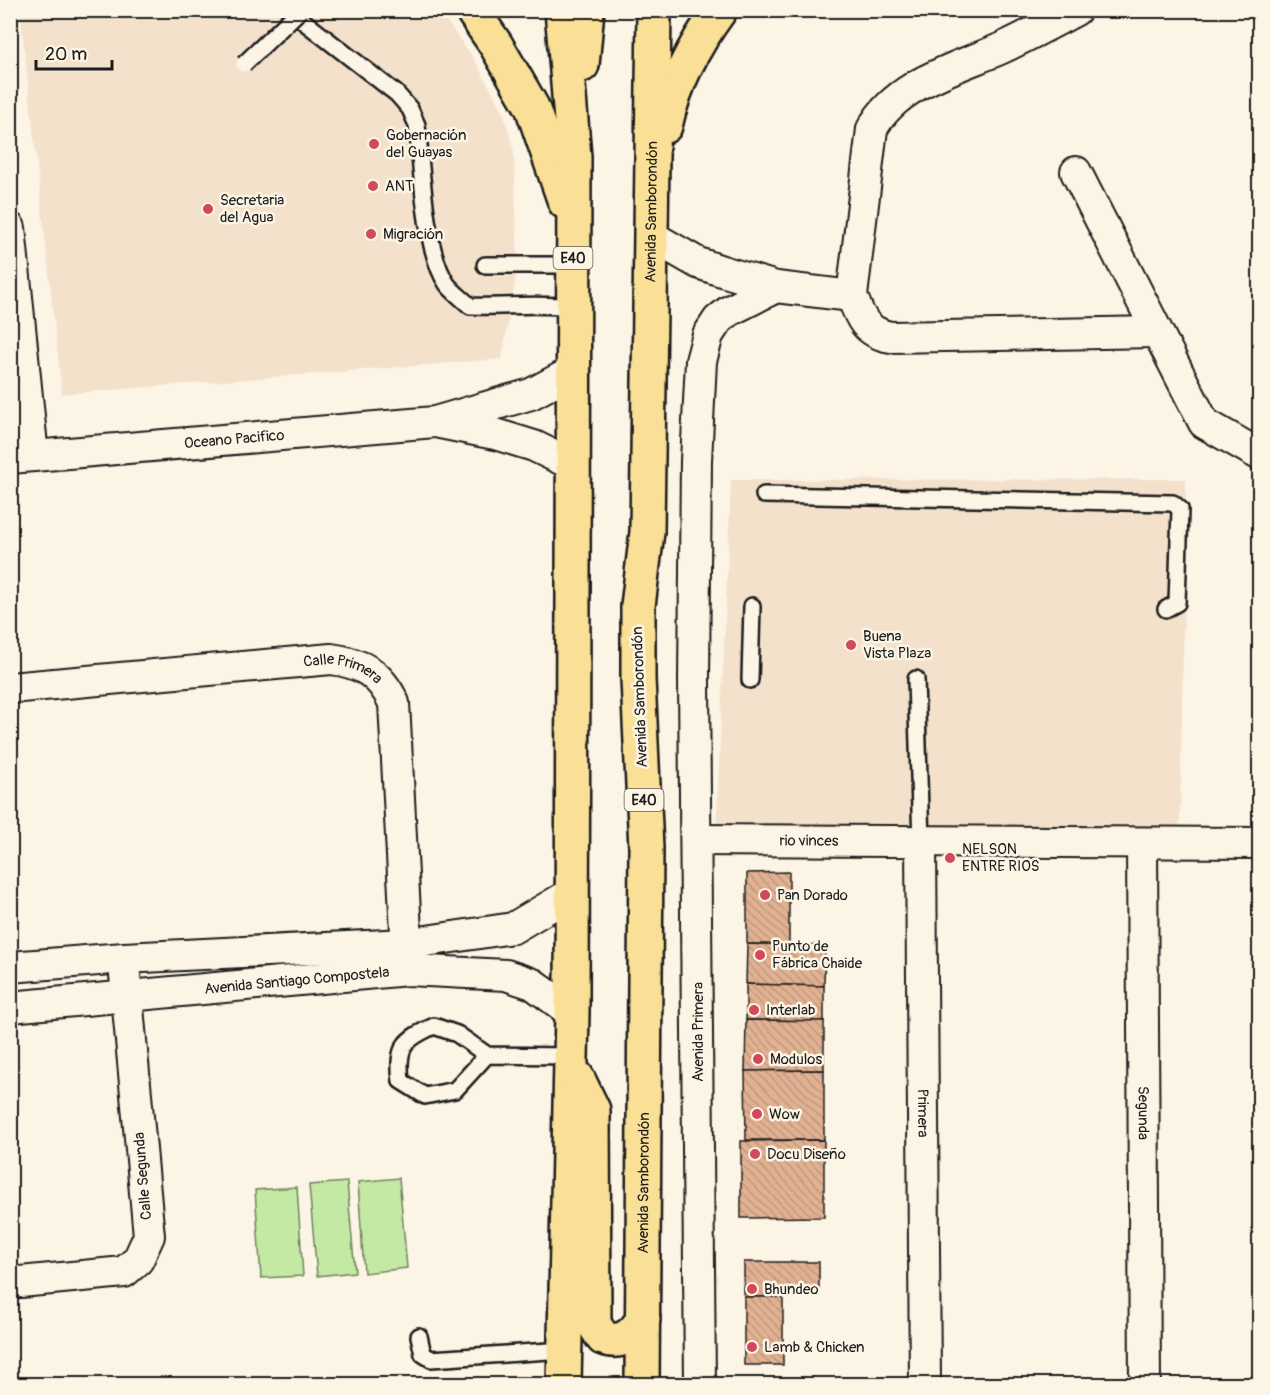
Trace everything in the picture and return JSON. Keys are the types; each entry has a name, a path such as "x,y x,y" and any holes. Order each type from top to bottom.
{"highway":[{"path":"472,10 496,45 532,107 573,224"},
{"name":"E40","path":"562,10 574,157 572,1013 564,1384"},
{"path":"574,157 587,10"},
{"path":"635,10 653,110"},
{"name":"Avenida Samborondón","path":"642,1384 646,848 638,679 638,606 647,532 654,10"},
{"path":"652,221 664,129 677,83 699,40 720,10"},
{"path":"571,1060 593,1110 594,1324 603,1338 615,1341 632,1335 643,1319"}],"street":[{"path":"1076,10 1005,46 913,87 879,116 872,129 852,296 859,315 870,331 891,337 1156,332"},
{"path":"1076,172 1204,423 1260,455"},
{"path":"652,221 698,263 776,287 852,296"},
{"name":"Oceano Pacifico","path":"11,229 22,457 435,422 531,394 572,372"},
{"name":"Avenida Primera","path":"700,1384 694,680 696,461 701,361 708,335 718,320 729,310 776,287"},
{"name":"Oceano Pacifico","path":"435,422 534,446 573,465"},
{"name":"Calle Primera","path":"10,688 331,659 353,662 371,674 385,684 394,703 407,957"},
{"name":"rio vinces","path":"696,840 921,843 1260,843"},
{"name":"Primera","path":"921,843 925,1384"},
{"name":"Segunda","path":"1142,843 1145,1384"},
{"name":"Avenida Santiago Compostela","path":"10,1007 407,957 513,928 572,892"},
{"name":"Avenida Santiago Compostela","path":"10,967 124,958 407,957 506,975 533,984 572,1013"},
{"name":"Calle Segunda","path":"10,1283 124,1272 138,1260 149,1236 124,958"}],"lane":[{"path":"289,10 397,94 410,109 417,125 430,231 436,258 447,284 470,306 522,307 544,304 573,307"},
{"path":"244,64 300,10"},
{"path":"484,265 573,265"},
{"path":"764,495 1173,504 1180,509 1177,603 1166,609"},
{"path":"750,680 752,606"},
{"path":"916,679 921,843"},
{"path":"486,1055 455,1090 425,1096 401,1082 398,1059 410,1037 434,1026 457,1034 486,1055 571,1060"},
{"path":"418,1336 423,1354 431,1359 564,1350"}],"shaded area":[{"path":"20,11 439,11 474,59 503,111 514,152 518,264 502,359 62,394"},
{"path":"1186,479 1180,828 716,833 731,480"}],"green space":[{"path":"399,1178 407,1268 364,1273 358,1182"},
{"path":"347,1182 355,1272 317,1276 309,1185"},
{"path":"297,1187 303,1276 261,1278 255,1190"}],"building":[{"path":"789,872 789,945 747,944 747,873"},
{"path":"747,944 825,945 824,986 746,984"},
{"path":"746,984 824,986 824,1021 746,1020"},
{"path":"746,1020 824,1021 824,1070 745,1071"},
{"path":"824,1070 824,1140 746,1140 745,1071"},
{"path":"824,1140 824,1217 741,1218 741,1141"},
{"path":"744,1262 819,1262 819,1296 744,1297"},
{"path":"744,1297 783,1297 783,1365 744,1365"}],"place":[{"name":"Gobernación del Guayas","path":"374,144"},
{"name":"ANT","path":"373,186"},
{"name":"Secretaria del Agua","path":"208,209"},
{"name":"Migración","path":"371,234"},
{"name":"Buena Vista Plaza","path":"851,645"},
{"name":"NELSON ENTRE RIOS","path":"950,858"},
{"name":"Pan Dorado","path":"765,895"},
{"name":"Punto de Fábrica Chaide","path":"760,955"},
{"name":"Interlab","path":"754,1010"},
{"name":"Modulos","path":"758,1059"},
{"name":"Wow","path":"757,1114"},
{"name":"Docu Diseño","path":"755,1154"},
{"name":"Bhundeo","path":"752,1289"},
{"name":"Lamb & Chicken","path":"752,1347"}]}
